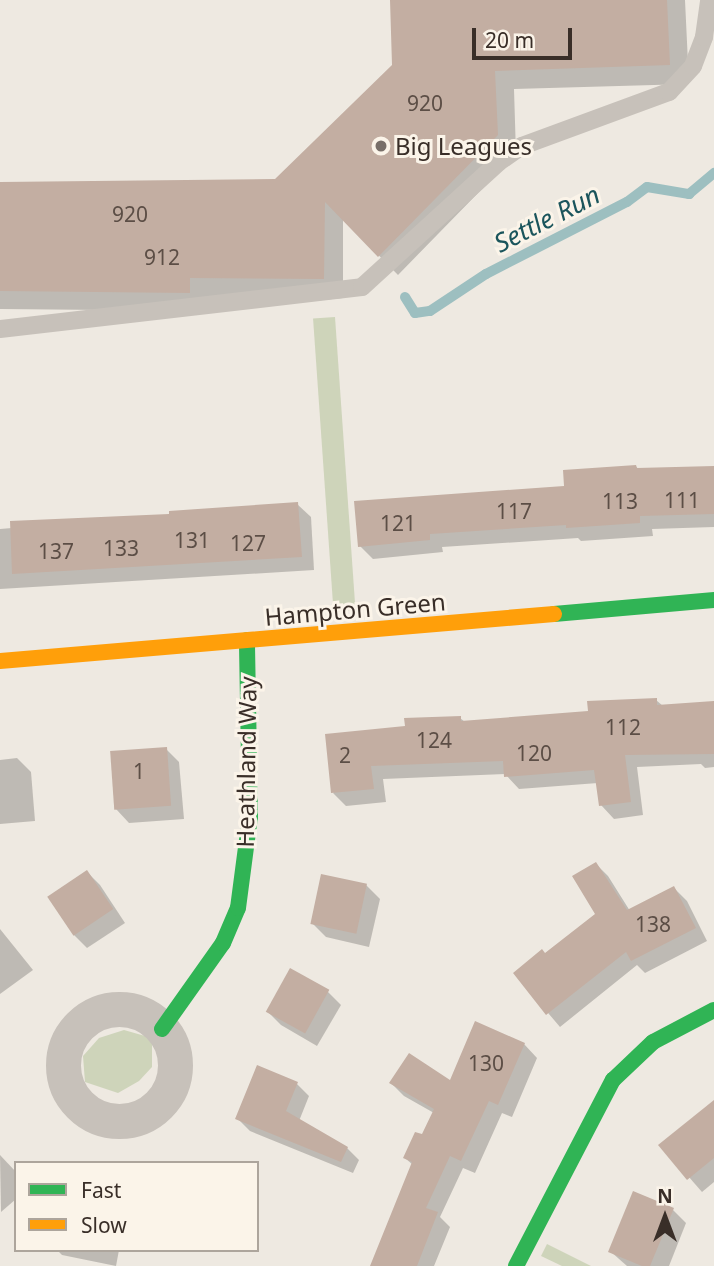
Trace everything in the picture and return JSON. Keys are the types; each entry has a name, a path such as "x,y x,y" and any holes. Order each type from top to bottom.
{"street":[{"name":"Hampton Green","path":"0,661 714,600"},
{"name":"Heathland Way","path":"162,1029 223,943 238,908 250,817 247,640"},
{"path":"516,1266 603,1094 613,1080 653,1042 676,1027 714,1010"}],"lane":[{"path":"0,329 72,323 362,287 499,162 522,146 669,92 693,66 704,37 709,0"}],"green space":[{"path":"335,317 356,610 334,612 313,319"},
{"path":"124,1030 152,1038 152,1067 139,1081 118,1093 85,1082 83,1056 99,1038"},
{"path":"547,1244 591,1266 562,1266 541,1256"}],"building":[{"path":"390,0 667,0 670,65 495,71 498,135 378,257 325,202 324,279 190,278 190,293 0,291 0,182 275,179 392,65"},
{"path":"636,465 637,468 714,466 714,514 640,516 640,523 430,534 430,540 358,547 354,501 564,486 563,470"},
{"path":"298,502 302,557 12,574 10,521 169,514 169,511"},
{"path":"657,698 657,705 714,701 714,754 625,755 631,802 599,806 594,770 504,777 503,761 371,766 374,789 331,793 325,734 405,726 404,718 461,716 461,721 588,711 587,701"},
{"path":"167,747 171,806 114,810 110,751"},
{"path":"596,862 627,910 674,886 696,928 631,961 626,952 546,1015 513,973 542,949 545,953 595,914 572,876"},
{"path":"87,870 113,909 73,936 47,897"},
{"path":"321,874 367,884 356,934 310,924"},
{"path":"290,968 329,990 305,1034 266,1012"},
{"path":"475,1021 525,1043 498,1105 489,1101 461,1161 450,1156 426,1208 438,1212 417,1266 370,1266 412,1162 403,1158 415,1132 422,1134 434,1109 389,1083 409,1053 450,1080"},
{"path":"257,1065 298,1082 286,1111 348,1147 341,1162 235,1119"},
{"path":"714,1100 714,1158 687,1180 658,1145"},
{"path":"633,1191 674,1208 650,1266 642,1266 608,1252"}],"waterway":[{"name":"Settle Run","path":"405,297 415,313 430,311 486,274 627,202 647,187 689,194 714,173"}],"traffic: fast":[{"path":"554,614 714,600"},
{"path":"162,1029 223,943 238,908 250,817 247,640"},
{"path":"516,1266 613,1080 653,1042 714,1010"}],"traffic: slow":[{"path":"0,661 554,614"}],"place":[{"name":"Big Leagues","path":"381,146"}]}
